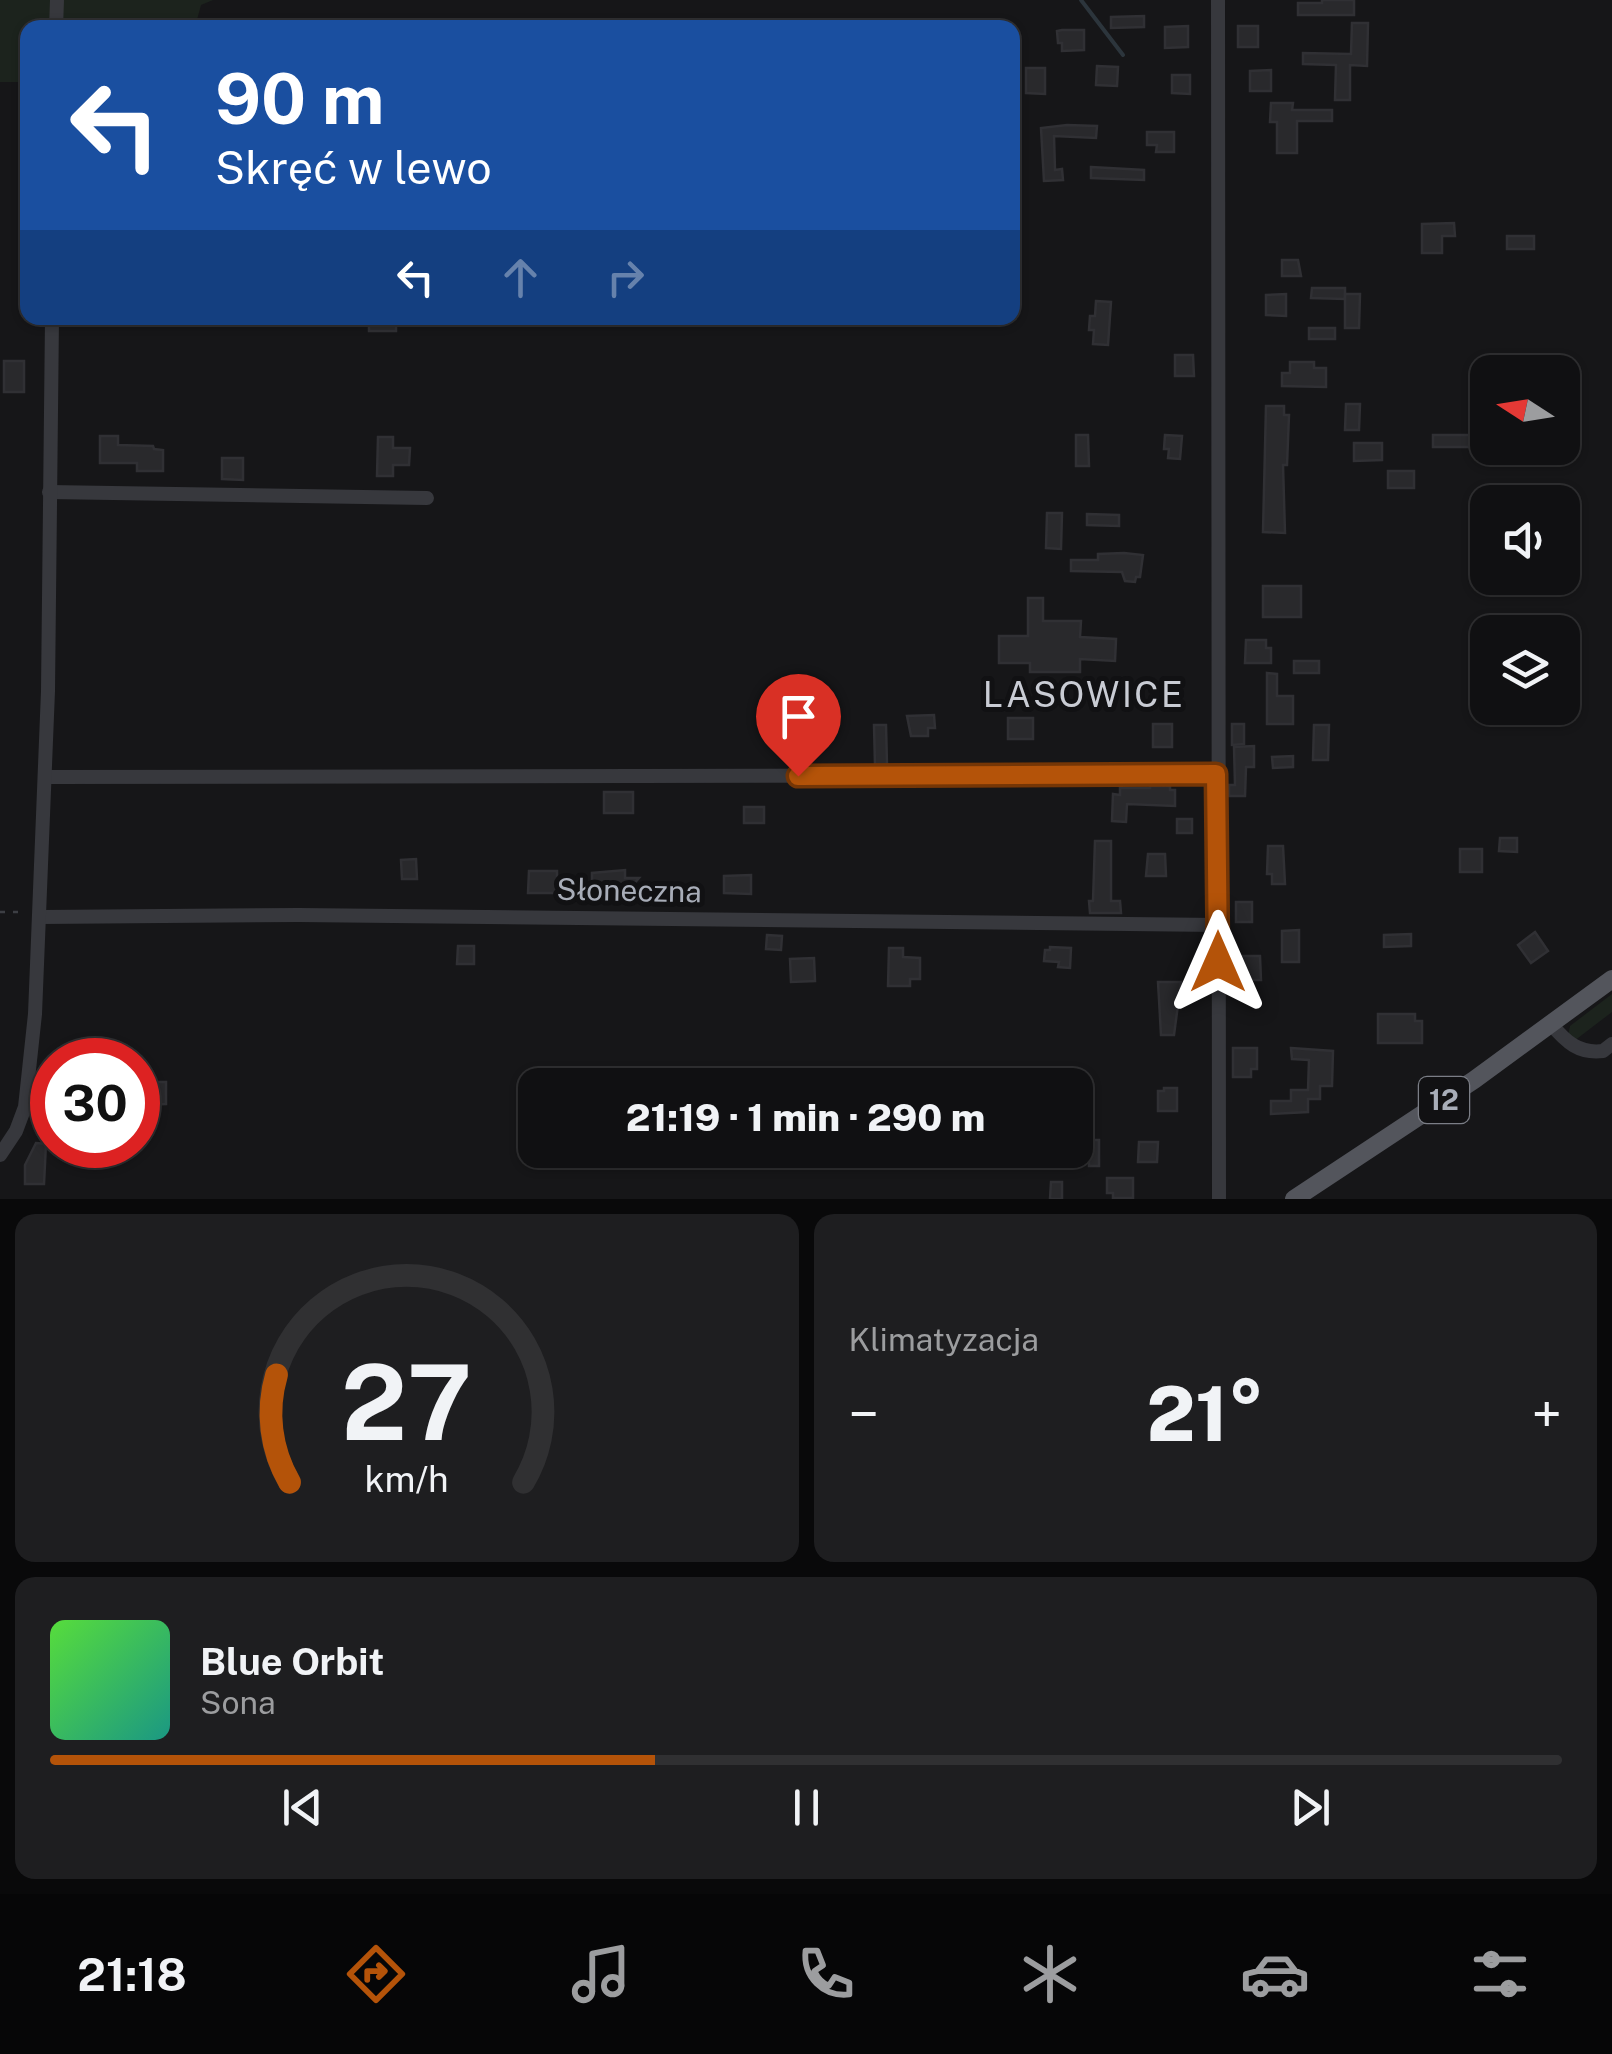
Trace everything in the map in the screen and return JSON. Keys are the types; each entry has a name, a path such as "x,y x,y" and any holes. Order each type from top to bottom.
{"main road":[{"name":"12","path":"1294,1199 1612,979"}],"street":[{"path":"1218,0 1218,1199"},
{"path":"0,1156 25,1107 35,1014 45,777 52,325"},
{"path":"49,492 427,498"},
{"path":"45,777 1216,774"},
{"name":"Słoneczna","path":"41,914 1218,925"},
{"path":"1551,1024 1562,1038 1581,1050 1603,1051 1612,1044"}],"path":[{"path":"0,912 41,914"}],"shaded area":[{"path":"0,0 213,0 201,5 197,20 20,20 20,82 0,82"},
{"path":"1612,994 1612,1012 1574,1041 1568,1036 1570,1026"}],"building":[{"path":"1354,0 1354,15 1298,15 1298,3"},
{"path":"1144,16 1144,27 1111,28 1111,17"},
{"path":"1352,23 1368,23 1367,66 1350,65 1350,100 1335,100 1336,65 1303,64 1303,53 1351,54"},
{"path":"1188,26 1188,47 1165,48 1165,27"},
{"path":"1238,26 1258,26 1258,47 1238,47"},
{"path":"1084,30 1084,50 1062,51 1057,31"},
{"path":"1097,66 1118,67 1117,86 1096,85"},
{"path":"1026,68 1045,68 1045,94 1026,93"},
{"path":"1271,70 1271,91 1250,91 1250,71"},
{"path":"1172,75 1190,75 1190,94 1172,93"},
{"path":"1271,103 1293,103 1292,110 1332,110 1332,121 1297,121 1297,153 1277,153 1277,122 1270,122"},
{"path":"1097,126 1096,138 1054,136 1055,170 1062,169 1063,180 1044,181 1041,128"},
{"path":"1147,132 1174,132 1174,152 1156,152 1157,145 1147,145"},
{"path":"1091,167 1144,170 1144,180 1091,178"},
{"path":"1454,223 1455,236 1442,236 1442,253 1422,253 1422,224"},
{"path":"1507,236 1534,236 1534,249 1507,249"},
{"path":"1282,260 1298,260 1301,276 1282,276"},
{"path":"1312,288 1345,288 1345,299 1311,298"},
{"path":"1286,294 1286,316 1266,315 1266,295"},
{"path":"1345,294 1360,294 1359,328 1345,328"},
{"path":"1096,301 1111,302 1108,345 1093,344 1094,330 1089,330"},
{"path":"369,325 396,325 396,331 369,331"},
{"path":"1309,328 1335,328 1335,339 1309,339"},
{"path":"1175,355 1193,355 1194,376 1175,376"},
{"path":"4,361 24,361 24,392 4,392"},
{"path":"1290,362 1314,362 1314,368 1326,368 1326,387 1282,386 1282,373 1290,373"},
{"path":"1346,404 1360,404 1359,430 1345,430"},
{"path":"1266,406 1284,406 1284,415 1289,415 1287,465 1283,465 1285,533 1263,532"},
{"path":"1076,435 1088,435 1089,466 1076,466"},
{"path":"1165,435 1182,436 1180,459 1168,458"},
{"path":"1433,435 1470,435 1470,447 1433,447"},
{"path":"100,436 118,436 118,445 163,450 163,471 137,471 137,463 100,463"},
{"path":"378,437 393,437 393,448 410,448 409,465 393,465 393,476 377,476"},
{"path":"1354,443 1382,443 1382,460 1354,461"},
{"path":"222,458 243,458 243,480 222,479"},
{"path":"1388,471 1414,471 1414,488 1388,488"},
{"path":"1047,513 1062,513 1061,549 1046,548"},
{"path":"1087,514 1119,515 1119,526 1087,525"},
{"path":"1098,554 1143,555 1140,577 1135,582 1125,581 1122,572 1071,571 1071,560 1098,560"},
{"path":"1263,586 1301,586 1301,617 1263,617"},
{"path":"1028,598 1043,598 1043,621 1081,621 1080,637 1116,639 1115,661 1080,659 1080,672 1030,672 1030,663 999,663 999,636 1028,636"},
{"path":"1246,640 1266,640 1266,648 1271,648 1271,663 1245,663"},
{"path":"1294,661 1319,661 1319,673 1294,673"},
{"path":"1267,673 1277,674 1277,696 1293,696 1293,724 1267,724"},
{"path":"934,715 935,728 928,728 928,736 911,736 907,716"},
{"path":"1008,718 1033,718 1033,739 1008,739"},
{"path":"1153,724 1172,724 1172,747 1153,747"},
{"path":"1232,724 1244,724 1244,744 1232,745"},
{"path":"874,725 886,725 887,765 875,765"},
{"path":"1314,725 1329,725 1328,760 1313,760"},
{"path":"1254,746 1254,767 1246,767 1245,796 1229,796 1229,785 1235,785 1234,747"},
{"path":"1293,756 1293,767 1273,768 1272,757"},
{"path":"1170,786 1170,790 1175,790 1175,806 1127,804 1126,822 1112,821 1113,794 1120,795 1120,788"},
{"path":"604,792 633,792 633,813 604,813"},
{"path":"744,807 764,807 764,823 744,823"},
{"path":"1177,819 1192,819 1192,833 1177,833"},
{"path":"1500,838 1517,838 1517,852 1499,851"},
{"path":"1095,841 1111,841 1111,901 1120,901 1121,913 1090,913"},
{"path":"1268,846 1283,846 1285,884 1272,884 1272,874 1267,874"},
{"path":"1460,849 1482,849 1482,872 1460,872"},
{"path":"1148,854 1165,854 1166,876 1146,876"},
{"path":"416,859 417,879 402,879 401,860"},
{"path":"625,870 625,878 639,878 631,893 592,891 592,873"},
{"path":"529,871 557,871 557,893 528,893"},
{"path":"751,875 751,894 724,893 724,876"},
{"path":"1236,902 1252,902 1252,922 1236,922"},
{"path":"1299,930 1299,962 1282,962 1282,931"},
{"path":"1535,932 1548,951 1531,963 1518,945"},
{"path":"1411,934 1411,946 1384,947 1384,935"},
{"path":"767,935 782,936 781,950 766,949"},
{"path":"458,946 474,946 474,964 457,964"},
{"path":"889,948 903,948 903,957 920,958 920,979 910,979 910,986 888,986"},
{"path":"1071,948 1070,968 1044,961 1045,950"},
{"path":"1240,956 1260,956 1261,980 1240,980"},
{"path":"814,958 815,981 791,982 790,959"},
{"path":"1158,982 1181,982 1174,1035 1161,1035"},
{"path":"1378,1014 1415,1014 1415,1021 1422,1021 1422,1043 1378,1043"},
{"path":"1233,1048 1257,1048 1257,1069 1251,1069 1251,1077 1233,1077"},
{"path":"1291,1048 1333,1051 1332,1086 1320,1086 1320,1099 1308,1099 1308,1112 1271,1114 1271,1101 1291,1101 1291,1090 1308,1090 1309,1060 1292,1059"},
{"path":"160,1082 166,1082 166,1104 160,1104"},
{"path":"1177,1088 1177,1111 1158,1111 1158,1091"},
{"path":"1093,1140 1099,1140 1099,1166 1093,1166"},
{"path":"1139,1142 1158,1142 1157,1162 1138,1162"},
{"path":"30,1155 30,1168 45,1168 44,1184 25,1184 25,1165"},
{"path":"1107,1178 1133,1178 1133,1198 1113,1198 1113,1193 1107,1193"},
{"path":"1051,1182 1062,1182 1062,1199 1050,1199"}],"waterway":[{"path":"1081,0 1123,55"}],"district":[{"name":"LASOWICE","path":"1084,695"}],"route":[{"path":"798,776 1216,774 1218,962"}]}
